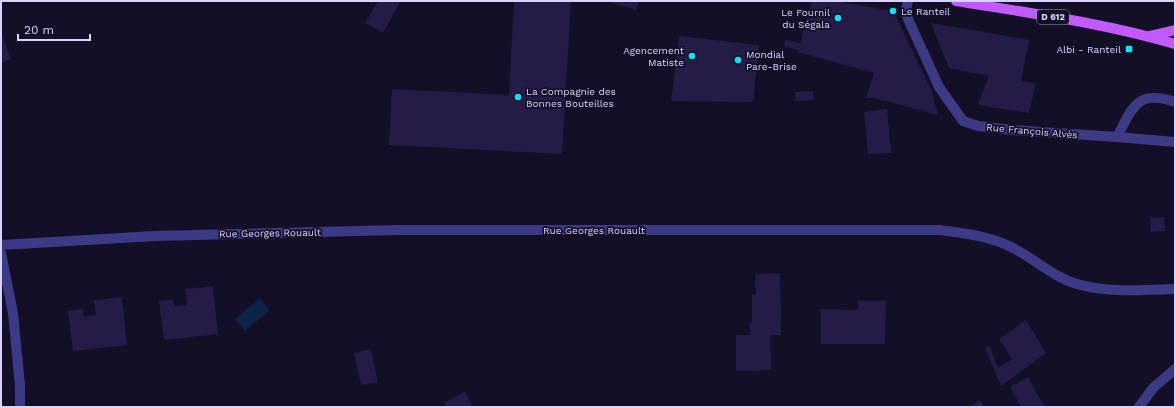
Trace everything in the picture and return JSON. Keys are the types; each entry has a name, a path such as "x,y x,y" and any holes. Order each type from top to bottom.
{"main road":[{"name":"D 612","path":"956,1 1041,15 1149,36 1175,44"},
{"name":"D 612","path":"1149,36 1175,30"}],"street":[{"name":"Rue François Alvès","path":"908,1 906,10 908,19 920,47 939,87 964,121 978,126 1012,130 1175,142"},
{"path":"1117,137 1132,107 1147,98 1163,98 1175,102"},
{"name":"Rue Georges Rouault","path":"1,245 155,236 399,230 939,230 970,234 1012,247 1030,257 1048,270 1078,284 1099,288 1126,290 1175,289"},
{"path":"1,253 13,313 20,386 20,407"},
{"path":"1140,407 1153,388 1175,369"}],"water":[{"path":"260,298 270,310 245,331 235,319"}],"building":[{"path":"378,1 400,2 383,33 365,23"},
{"path":"514,1 571,1 562,154 389,145 392,89 509,95"},
{"path":"606,1 639,1 636,10"},
{"path":"812,1 836,1 893,11 931,89 938,115 874,98 866,98 874,73 797,52 798,50 784,46 785,40 800,43"},
{"path":"931,23 1029,40 1021,81 1036,83 1029,113 978,104 989,76 949,68"},
{"path":"1,32 11,59 1,63"},
{"path":"679,36 759,45 753,102 671,101"},
{"path":"813,91 814,100 796,101 795,92"},
{"path":"887,109 891,153 868,154 864,112"},
{"path":"1164,217 1165,231 1151,232 1150,218"},
{"path":"780,273 781,335 770,335 771,370 736,371 736,335 750,335 750,323 752,323 752,294 756,295 755,274"},
{"path":"213,286 218,334 164,340 159,301 173,299 175,306 187,305 185,289"},
{"path":"122,297 127,345 73,351 68,311 83,309 84,317 96,315 94,300"},
{"path":"858,301 886,301 885,344 821,344 821,309 858,310"},
{"path":"1026,320 1046,353 1001,386 985,348 989,345 998,368 1012,359 999,339"},
{"path":"371,349 378,382 361,385 354,353"},
{"path":"1028,377 1044,407 1021,407 1010,387"},
{"path":"465,392 473,407 446,407 444,403"},
{"path":"980,400 984,407 970,407"}],"place":[{"name":"Le Ranteil","path":"893,11"},
{"name":"Le Fournil du Ségala","path":"838,18"},
{"name":"Albi - Ranteil","path":"1129,49"},
{"name":"Agencement Matiste","path":"692,56"},
{"name":"Mondial Pare-Brise","path":"738,60"},
{"name":"La Compagnie des Bonnes Bouteilles","path":"518,97"}]}
